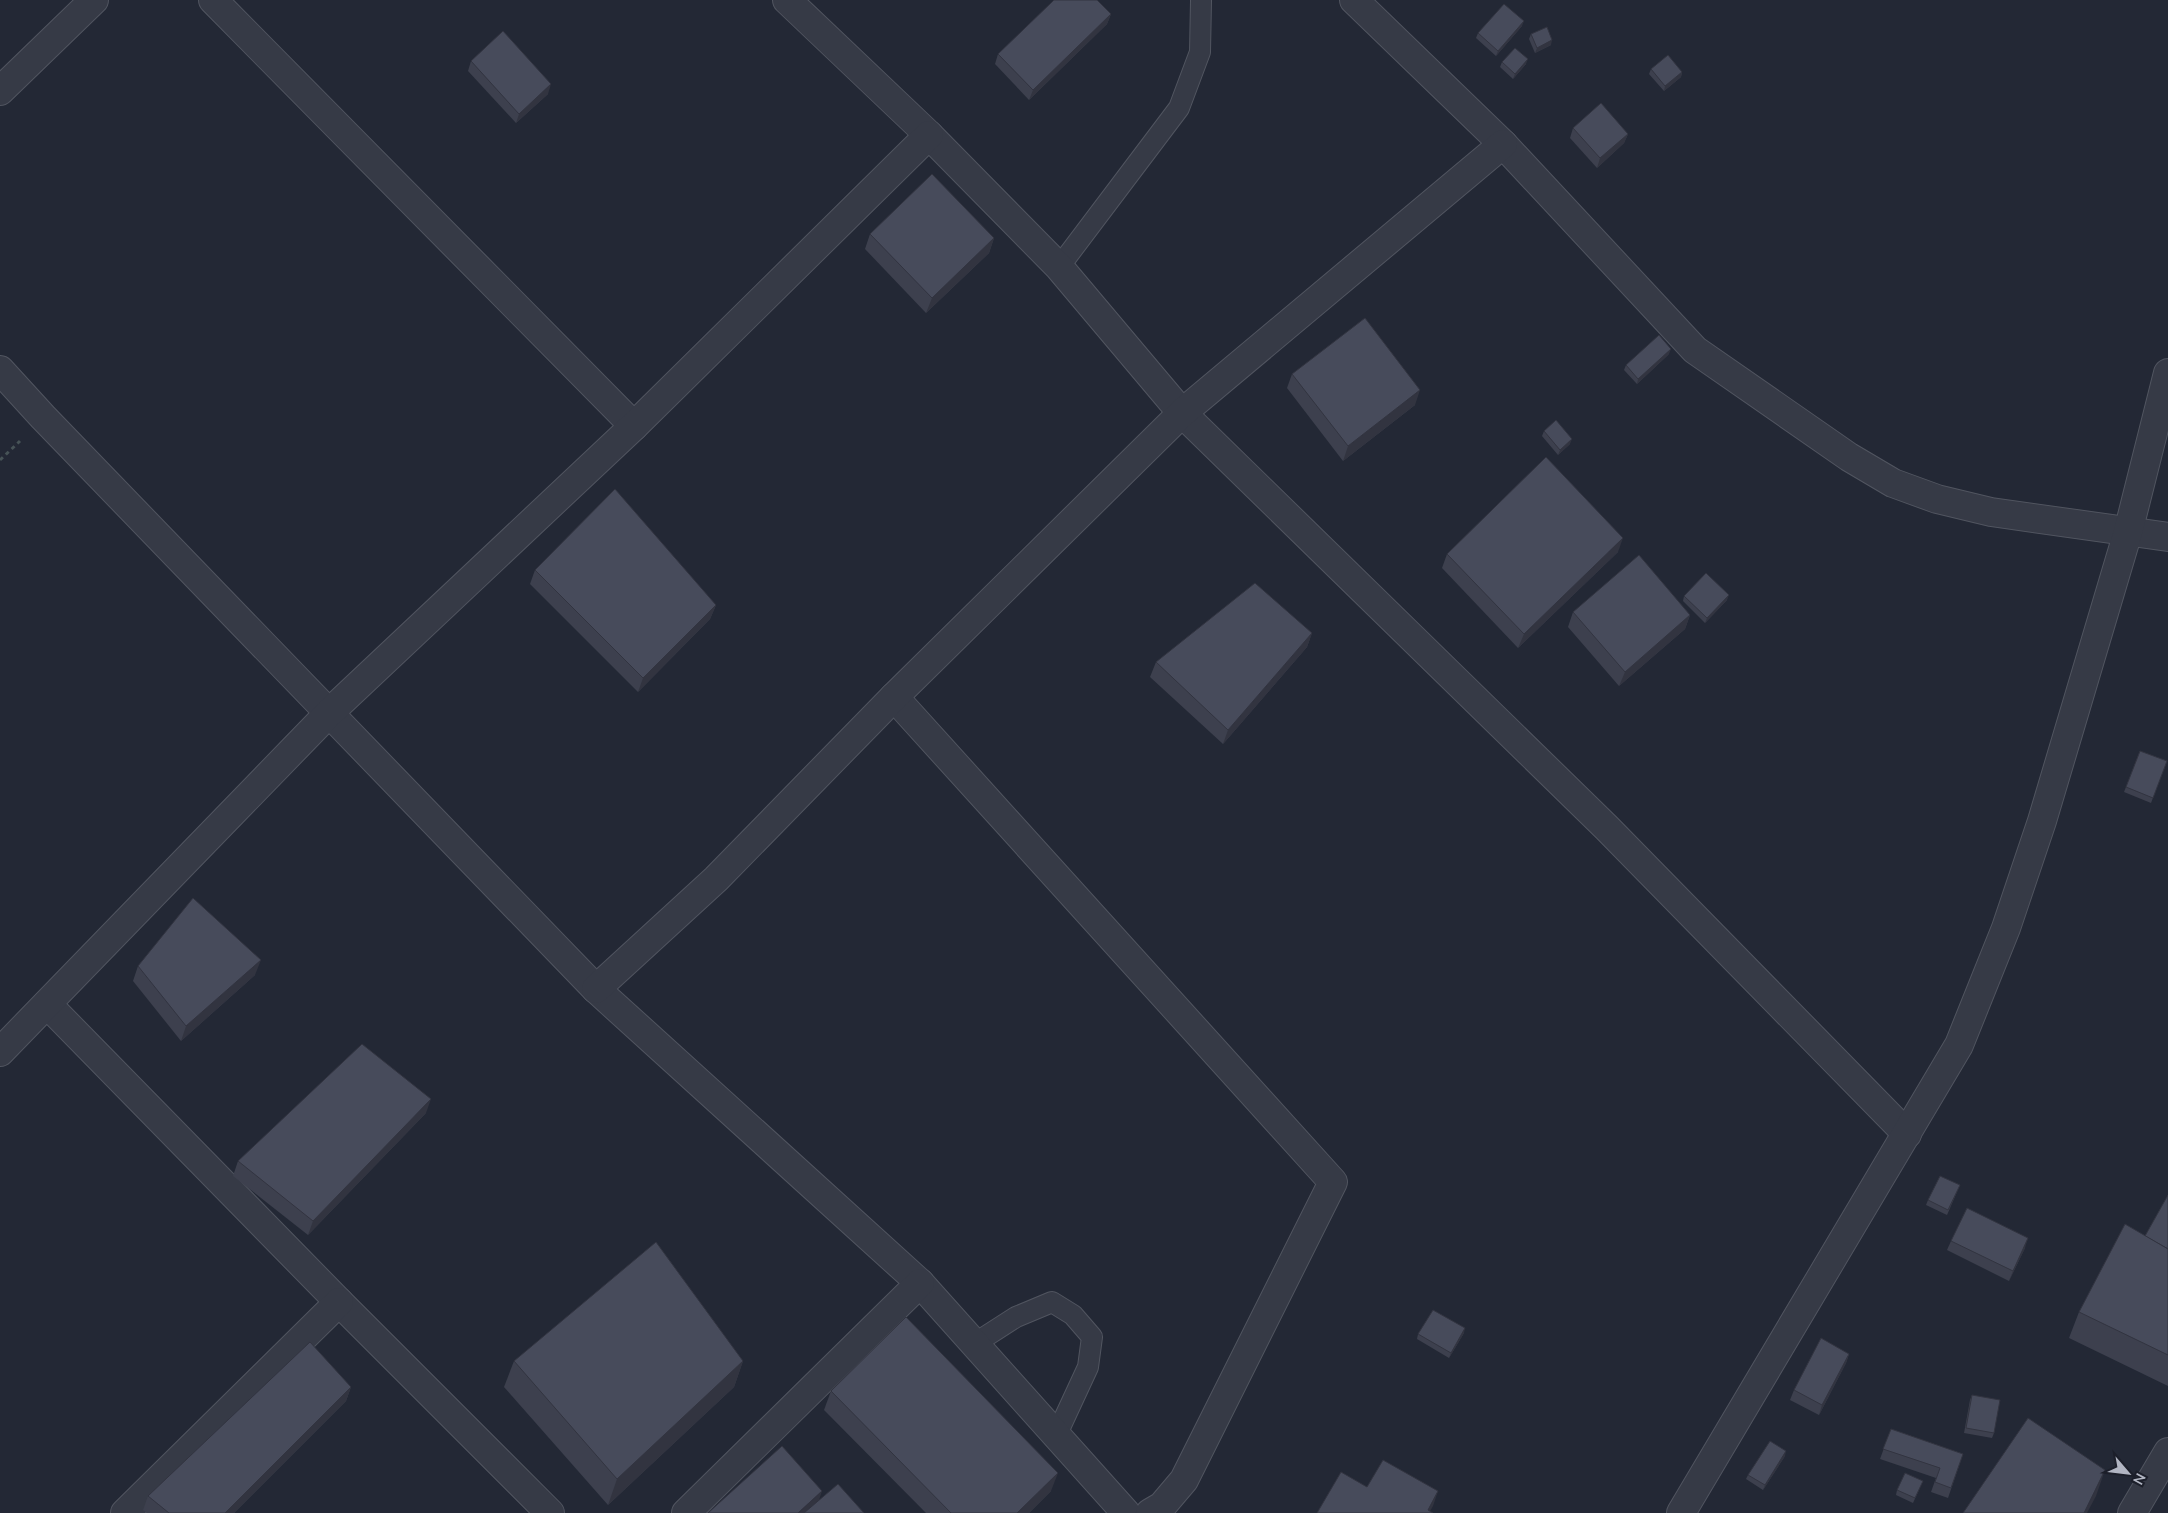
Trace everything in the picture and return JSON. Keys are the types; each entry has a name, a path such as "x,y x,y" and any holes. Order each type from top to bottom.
{"street":[{"path":"0,91 94,0"},
{"path":"213,0 634,426"},
{"path":"787,0 929,135 1059,267 1182,413 1606,828 1907,1134"},
{"path":"1354,0 1503,144 1695,350 1849,457 1893,483 1937,499 1991,512 2168,538"},
{"path":"0,1052 330,712 634,426 929,135"},
{"path":"596,989 716,879 894,697 1182,413 1503,144"},
{"path":"0,370 43,417 596,989 920,1283 1126,1513"},
{"path":"1681,1513 1959,1045 2006,928 2042,821 2128,532 2168,373"},
{"path":"894,697 1333,1182 1184,1480 1162,1506 1150,1513"},
{"path":"48,1004 339,1302 550,1513"},
{"path":"686,1513 920,1283"},
{"path":"125,1513 339,1302"},
{"path":"2132,1513 2168,1452"}],"lane":[{"path":"1059,267 1179,108 1200,52 1201,1"},
{"path":"974,1344 1016,1317 1052,1302 1073,1314 1092,1338 1088,1367 1056,1436"}],"building":[{"path":"1054,0 1097,0 1111,14 1033,90 998,54"},
{"path":"1504,4 1524,21 1498,51 1478,33"},
{"path":"1547,27 1552,40 1537,48 1531,34"},
{"path":"503,31 551,84 519,114 471,61"},
{"path":"1515,48 1528,59 1515,74 1502,62"},
{"path":"1668,55 1682,72 1665,86 1651,69"},
{"path":"1601,103 1628,134 1600,158 1573,128"},
{"path":"932,174 994,238 932,298 870,234"},
{"path":"1365,318 1420,390 1348,446 1292,374"},
{"path":"1659,335 1671,349 1638,379 1626,365"},
{"path":"1556,420 1572,439 1560,450 1544,431"},
{"path":"1546,457 1623,538 1524,634 1447,554"},
{"path":"615,489 716,605 643,678 535,570"},
{"path":"1639,555 1690,615 1625,672 1573,612"},
{"path":"1706,573 1729,595 1707,618 1684,596"},
{"path":"1255,583 1312,633 1228,730 1156,662"},
{"path":"2140,751 2167,761 2153,798 2126,787"},
{"path":"193,898 261,960 186,1026 138,966"},
{"path":"362,1044 431,1099 313,1221 238,1161"},
{"path":"1940,1176 1960,1185 1948,1210 1928,1200"},
{"path":"2168,1195 2168,1249 2145,1236"},
{"path":"1967,1208 2028,1238 2013,1271 1951,1241"},
{"path":"2125,1224 2168,1249 2168,1355 2079,1312"},
{"path":"656,1242 743,1361 617,1479 514,1361"},
{"path":"1433,1310 1465,1328 1451,1353 1418,1334"},
{"path":"906,1317 1058,1473 1017,1513 951,1513 831,1391"},
{"path":"1821,1338 1849,1354 1822,1405 1794,1390"},
{"path":"310,1342 351,1387 225,1513 169,1513 148,1496"},
{"path":"1972,1395 2000,1400 1994,1433 1966,1428"},
{"path":"2028,1418 2105,1470 2084,1513 1963,1513"},
{"path":"1891,1429 1963,1454 1951,1488 1935,1482 1940,1468 1883,1449"},
{"path":"1770,1441 1786,1451 1765,1485 1748,1475"},
{"path":"782,1446 822,1491 798,1513 708,1513"},
{"path":"1383,1460 1438,1491 1428,1510 1433,1513 1317,1513 1341,1472 1367,1487"},
{"path":"1905,1473 1923,1481 1915,1498 1897,1490"},
{"path":"838,1484 864,1513 804,1513"}]}
